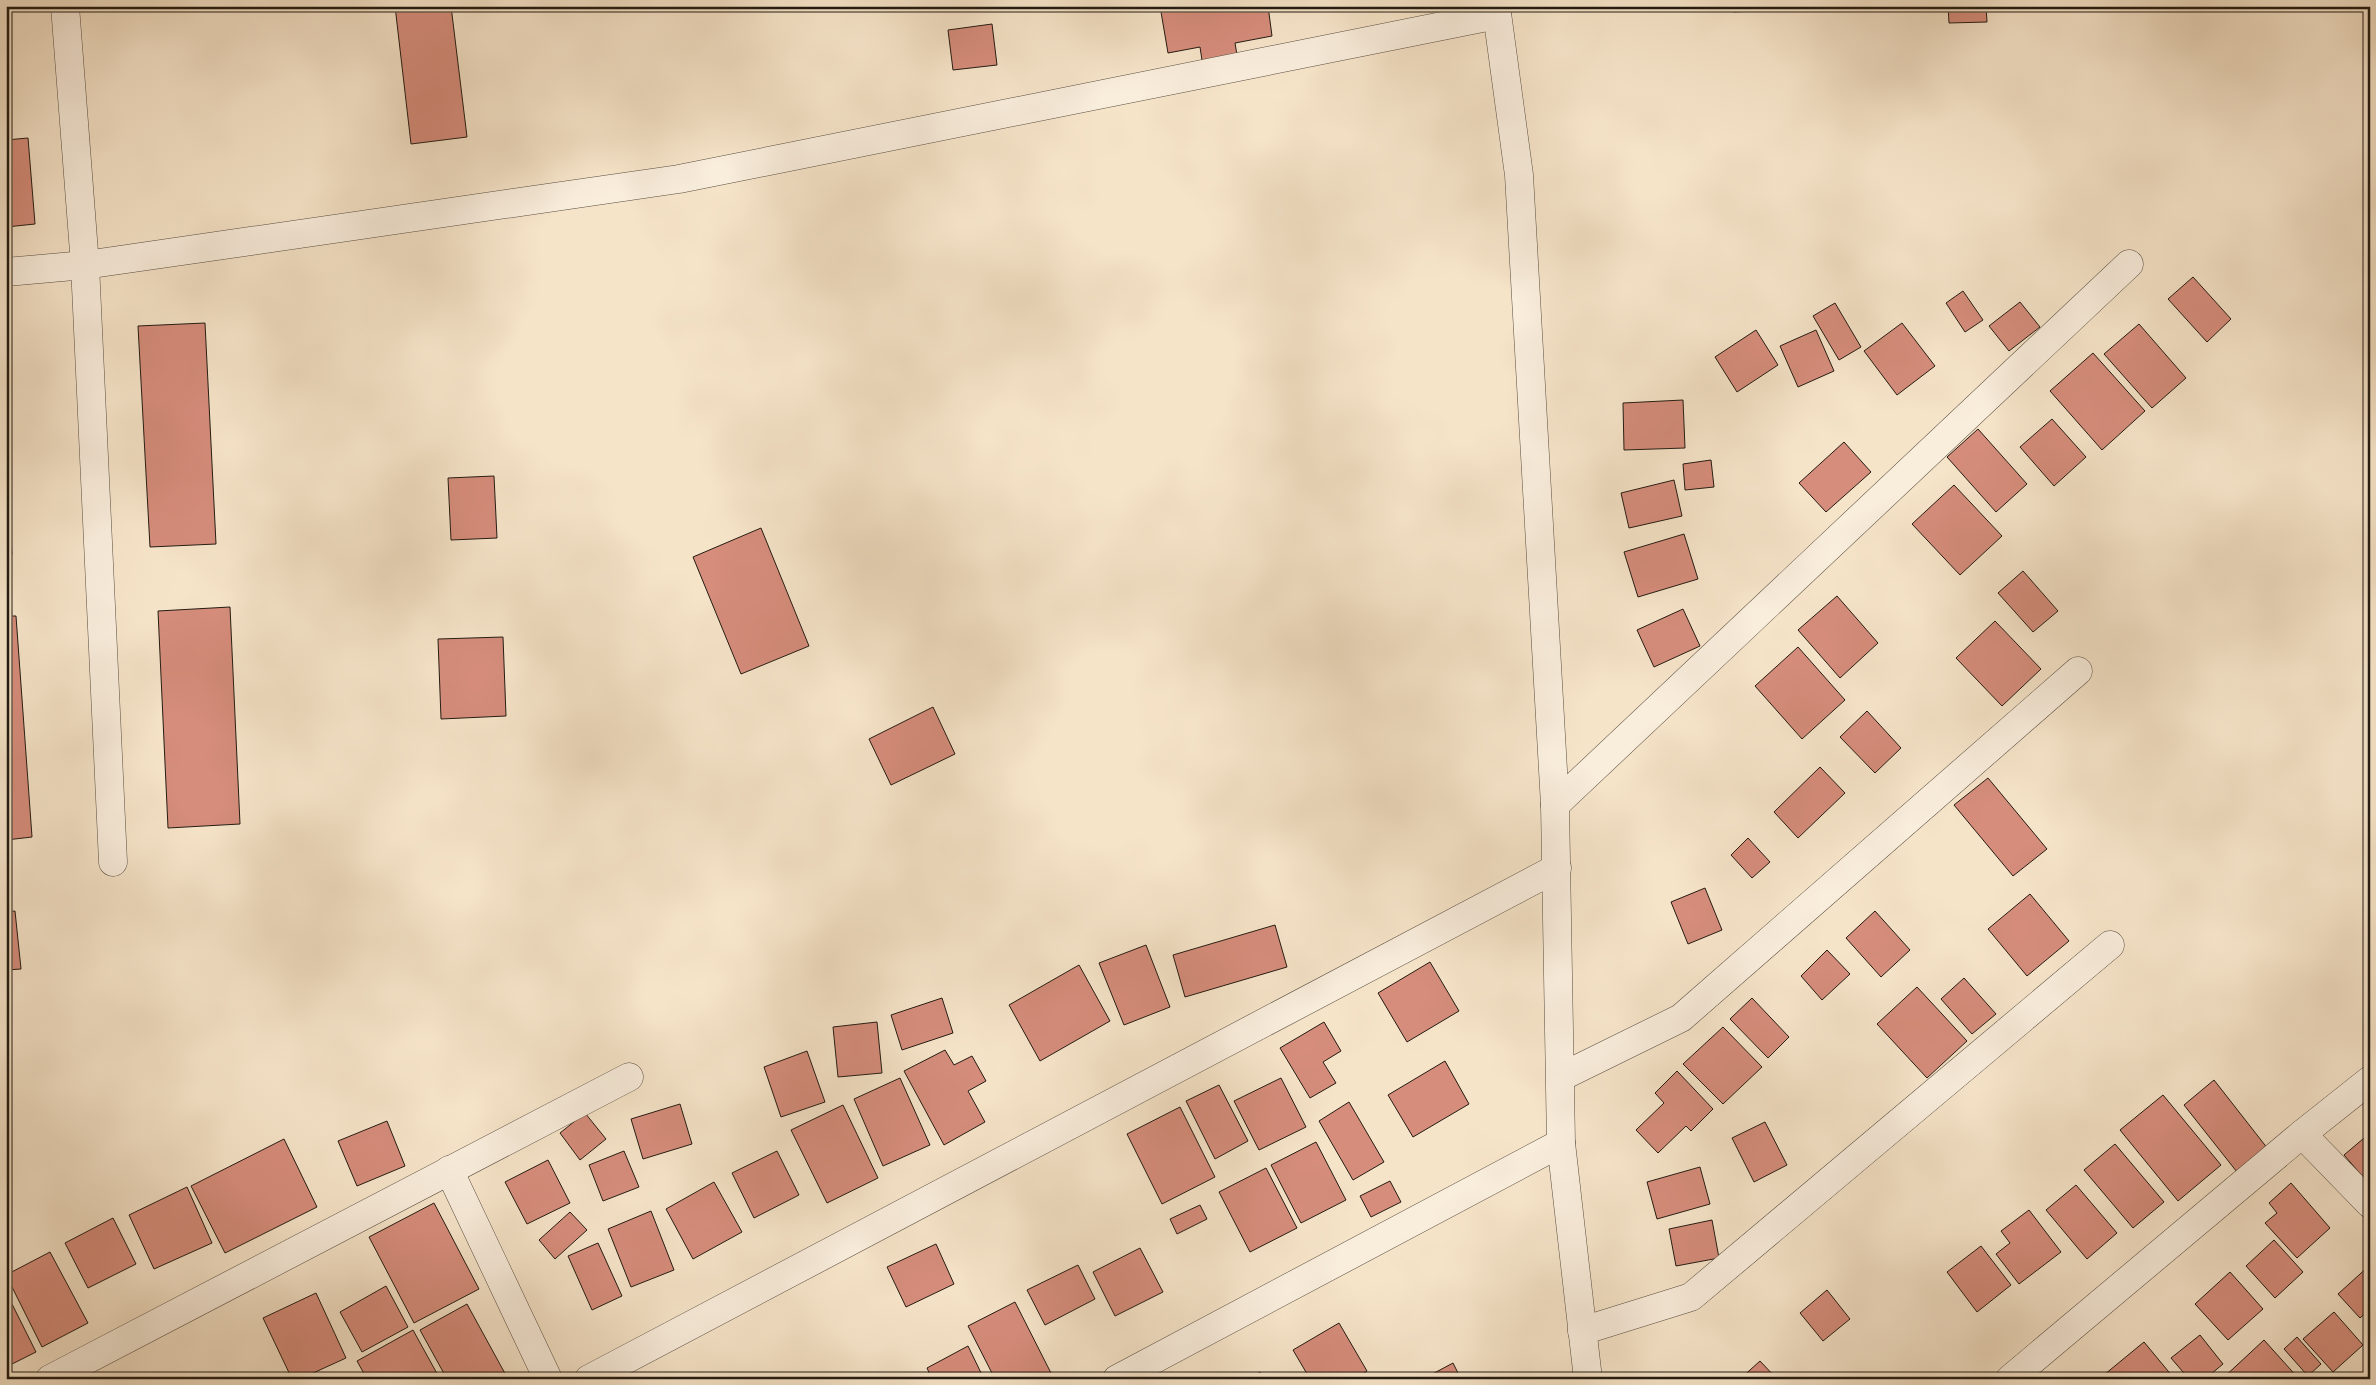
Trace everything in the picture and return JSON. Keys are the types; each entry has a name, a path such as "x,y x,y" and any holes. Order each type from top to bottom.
{"street":[{"path":"65,6 85,265 113,862"},
{"path":"6,272 85,265 678,179 1496,10 1519,175 1555,805 1561,1143 1588,1379"},
{"path":"1555,805 2129,264"},
{"path":"1561,1077 1681,1018 2078,671"},
{"path":"590,1379 1557,868"},
{"path":"1582,1331 1691,1297 2110,945"},
{"path":"50,1379 629,1077"},
{"path":"2010,1379 2302,1134 2370,1080"},
{"path":"2302,1134 2370,1204"},
{"path":"1117,1379 1561,1143"},
{"path":"449,1170 548,1379"}],"building":[{"path":"395,6 451,6 467,137 411,144"},
{"path":"1160,6 1268,6 1272,36 1235,43 1238,61 1203,67 1200,47 1168,53"},
{"path":"1733,6 1813,6 1813,8 1733,12"},
{"path":"1948,6 1986,6 1987,22 1949,23"},
{"path":"992,24 997,65 953,70 948,30"},
{"path":"28,138 35,224 6,227 6,140"},
{"path":"2193,277 2231,319 2207,342 2168,299"},
{"path":"1963,291 1983,320 1965,332 1946,303"},
{"path":"2020,302 2040,327 2009,351 1989,326"},
{"path":"1835,303 1861,347 1839,360 1813,316"},
{"path":"205,323 216,544 150,547 138,326"},
{"path":"1902,323 1935,366 1897,395 1864,351"},
{"path":"2139,324 2186,378 2152,408 2104,354"},
{"path":"1756,330 1778,365 1737,392 1715,357"},
{"path":"1816,330 1834,371 1798,387 1780,346"},
{"path":"2093,353 2145,411 2102,450 2050,391"},
{"path":"1683,400 1685,448 1624,450 1623,403"},
{"path":"2052,419 2086,457 2054,486 2020,447"},
{"path":"1978,429 2027,484 1996,512 1947,457"},
{"path":"1844,442 1871,472 1826,512 1799,483"},
{"path":"6,454 12,555 6,555"},
{"path":"1711,460 1714,487 1685,490 1683,464"},
{"path":"494,476 497,538 451,540 448,478"},
{"path":"1674,480 1682,516 1629,528 1621,493"},
{"path":"1954,485 2002,536 1960,575 1912,524"},
{"path":"761,528 809,646 741,674 693,557"},
{"path":"1684,534 1698,579 1638,597 1624,552"},
{"path":"2023,571 2058,611 2033,632 1998,593"},
{"path":"1837,596 1878,643 1840,678 1798,630"},
{"path":"230,607 240,824 168,828 158,611"},
{"path":"1683,609 1700,646 1654,667 1637,630"},
{"path":"6,616 16,616 32,837 6,840"},
{"path":"1995,621 2041,669 2002,706 1956,658"},
{"path":"503,637 506,716 441,719 438,639"},
{"path":"1798,647 1845,700 1802,739 1755,686"},
{"path":"933,707 955,754 891,785 869,739"},
{"path":"1867,711 1901,748 1875,773 1840,737"},
{"path":"1820,767 1845,793 1798,838 1774,812"},
{"path":"1988,778 2047,849 2013,876 1954,805"},
{"path":"1748,838 1770,862 1752,878 1731,855"},
{"path":"1705,888 1722,930 1688,944 1671,902"},
{"path":"2030,894 2069,941 2027,976 1988,929"},
{"path":"15,911 21,969 6,970 6,912"},
{"path":"1875,911 1910,950 1881,977 1846,938"},
{"path":"1275,925 1287,967 1185,997 1173,955"},
{"path":"1146,945 1170,1007 1124,1025 1099,963"},
{"path":"1827,950 1850,974 1822,1000 1801,976"},
{"path":"1430,962 1459,1011 1407,1042 1378,993"},
{"path":"1079,965 1110,1021 1040,1061 1009,1005"},
{"path":"1964,978 1996,1014 1972,1034 1941,999"},
{"path":"1917,987 1967,1041 1927,1078 1877,1024"},
{"path":"942,998 953,1033 902,1050 891,1015"},
{"path":"1752,998 1789,1037 1768,1058 1730,1019"},
{"path":"877,1022 882,1073 838,1077 833,1027"},
{"path":"1324,1022 1341,1051 1323,1062 1336,1083 1310,1098 1280,1048"},
{"path":"1723,1027 1762,1067 1723,1104 1683,1064"},
{"path":"945,1050 954,1065 972,1056 986,1081 968,1091 985,1122 944,1145 904,1071"},
{"path":"807,1051 825,1102 781,1117 764,1067"},
{"path":"1445,1061 1469,1104 1413,1137 1388,1095"},
{"path":"1677,1071 1713,1109 1691,1131 1686,1126 1658,1153 1636,1130 1664,1103 1655,1093"},
{"path":"900,1078 930,1145 883,1166 854,1099"},
{"path":"1281,1078 1306,1127 1259,1150 1234,1101"},
{"path":"2214,1080 2268,1149 2237,1172 2184,1105"},
{"path":"1219,1085 1248,1141 1215,1159 1186,1101"},
{"path":"2163,1095 2221,1165 2178,1201 2120,1130"},
{"path":"1349,1102 1384,1162 1353,1180 1319,1121"},
{"path":"680,1104 692,1144 643,1159 631,1119"},
{"path":"843,1105 878,1178 827,1203 791,1130"},
{"path":"1180,1107 1215,1177 1162,1204 1127,1134"},
{"path":"585,1113 606,1139 580,1160 560,1133"},
{"path":"387,1121 405,1166 357,1186 338,1141"},
{"path":"1765,1122 1787,1165 1754,1182 1732,1138"},
{"path":"2370,1133 2370,1173 2364,1178 2344,1155"},
{"path":"284,1139 317,1207 225,1253 191,1186"},
{"path":"1316,1142 1346,1200 1301,1223 1271,1165"},
{"path":"2115,1144 2164,1202 2133,1228 2084,1170"},
{"path":"624,1151 639,1187 603,1201 589,1165"},
{"path":"777,1151 799,1195 754,1218 732,1173"},
{"path":"548,1160 570,1203 527,1224 505,1182"},
{"path":"1700,1167 1710,1204 1657,1219 1647,1182"},
{"path":"1266,1168 1297,1228 1250,1252 1219,1192"},
{"path":"1390,1181 1401,1202 1371,1217 1360,1196"},
{"path":"714,1182 742,1232 693,1259 666,1209"},
{"path":"2291,1183 2330,1228 2297,1258 2265,1223 2277,1213 2269,1203"},
{"path":"2076,1185 2117,1233 2087,1259 2046,1210"},
{"path":"187,1187 212,1243 154,1269 129,1215"},
{"path":"434,1203 479,1289 414,1323 369,1237"},
{"path":"1200,1205 1207,1219 1177,1234 1170,1219"},
{"path":"2029,1210 2061,1252 2019,1284 1996,1254 2010,1243 2001,1231"},
{"path":"651,1211 674,1270 631,1287 608,1229"},
{"path":"570,1212 587,1230 555,1259 539,1240"},
{"path":"113,1218 136,1264 88,1288 65,1243"},
{"path":"1712,1220 1719,1258 1676,1266 1669,1229"},
{"path":"2274,1240 2303,1272 2275,1298 2246,1266"},
{"path":"598,1243 622,1296 592,1310 568,1256"},
{"path":"936,1244 954,1284 906,1307 887,1267"},
{"path":"1981,1246 2011,1285 1977,1312 1947,1272"},
{"path":"1140,1248 1163,1292 1115,1316 1093,1272"},
{"path":"50,1252 88,1323 42,1347 6,1275"},
{"path":"1078,1265 1095,1299 1045,1325 1027,1290"},
{"path":"2370,1265 2370,1309 2360,1318 2338,1294"},
{"path":"2230,1272 2263,1309 2228,1340 2195,1304"},
{"path":"386,1286 408,1327 362,1352 340,1312"},
{"path":"1827,1290 1850,1319 1823,1341 1800,1313"},
{"path":"6,1292 36,1352 6,1367"},
{"path":"316,1293 346,1358 300,1379 292,1379 263,1318"},
{"path":"1015,1302 1054,1379 995,1379 968,1326"},
{"path":"467,1304 508,1379 447,1379 420,1330"},
{"path":"2334,1312 2363,1345 2333,1372 2303,1339"},
{"path":"1339,1323 1367,1371 1354,1379 1310,1379 1293,1350"},
{"path":"413,1330 440,1379 367,1379 357,1361"},
{"path":"2200,1335 2223,1364 2205,1379 2189,1379 2171,1358"},
{"path":"2297,1337 2321,1364 2308,1376 2284,1349"},
{"path":"2264,1340 2299,1379 2222,1379"},
{"path":"2144,1342 2173,1377 2099,1379"},
{"path":"968,1346 984,1379 932,1379 927,1368"},
{"path":"1760,1361 1777,1379 1740,1379"},
{"path":"1453,1363 1461,1379 1423,1379"},
{"path":"1260,1372 1264,1379 1249,1379"}]}
